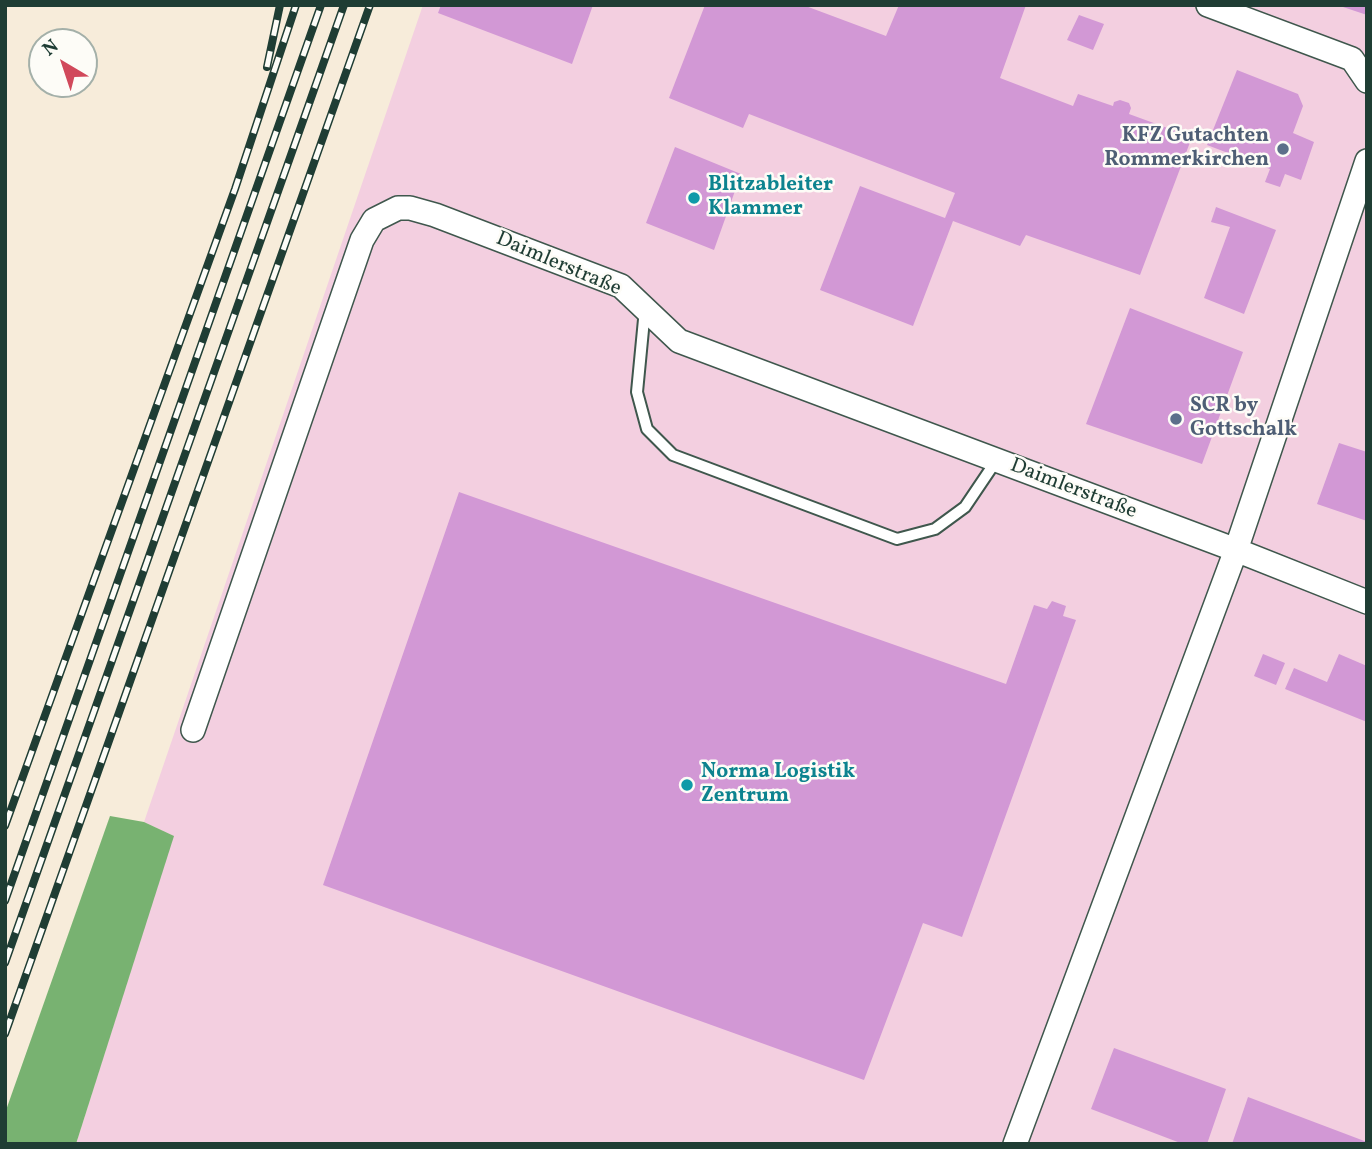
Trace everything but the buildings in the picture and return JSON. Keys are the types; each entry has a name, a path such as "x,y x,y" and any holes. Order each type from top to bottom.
{"street":[{"path":"1208,5 1352,59 1367,81"},
{"path":"1015,1144 1236,550 1367,161"},
{"name":"Daimlerstraße","path":"193,730 362,240 374,220 398,208 410,208 435,215 621,286 679,341 1236,550 1367,602"}],"lane":[{"path":"645,309 637,393 647,429 673,455 897,539 935,529 965,507 996,461"}],"shaded area":[{"path":"423,5 1367,5 1367,1144 76,1144 173,836 144,822"}],"green space":[{"path":"110,816 144,822 174,836 76,1144 5,1144 5,1113"}],"railway":[{"path":"267,67 280,5"},
{"path":"5,826 235,189 296,5"},
{"path":"5,901 321,5"},
{"path":"5,963 344,5"},
{"path":"5,1034 370,5"}],"place":[{"name":"KFZ Gutachten Rommerkirchen","path":"1283,149"},
{"name":"Blitzableiter Klammer","path":"694,198"},
{"name":"SCR by Gottschalk","path":"1176,419"},
{"name":"Norma Logistik Zentrum","path":"687,785"}]}
